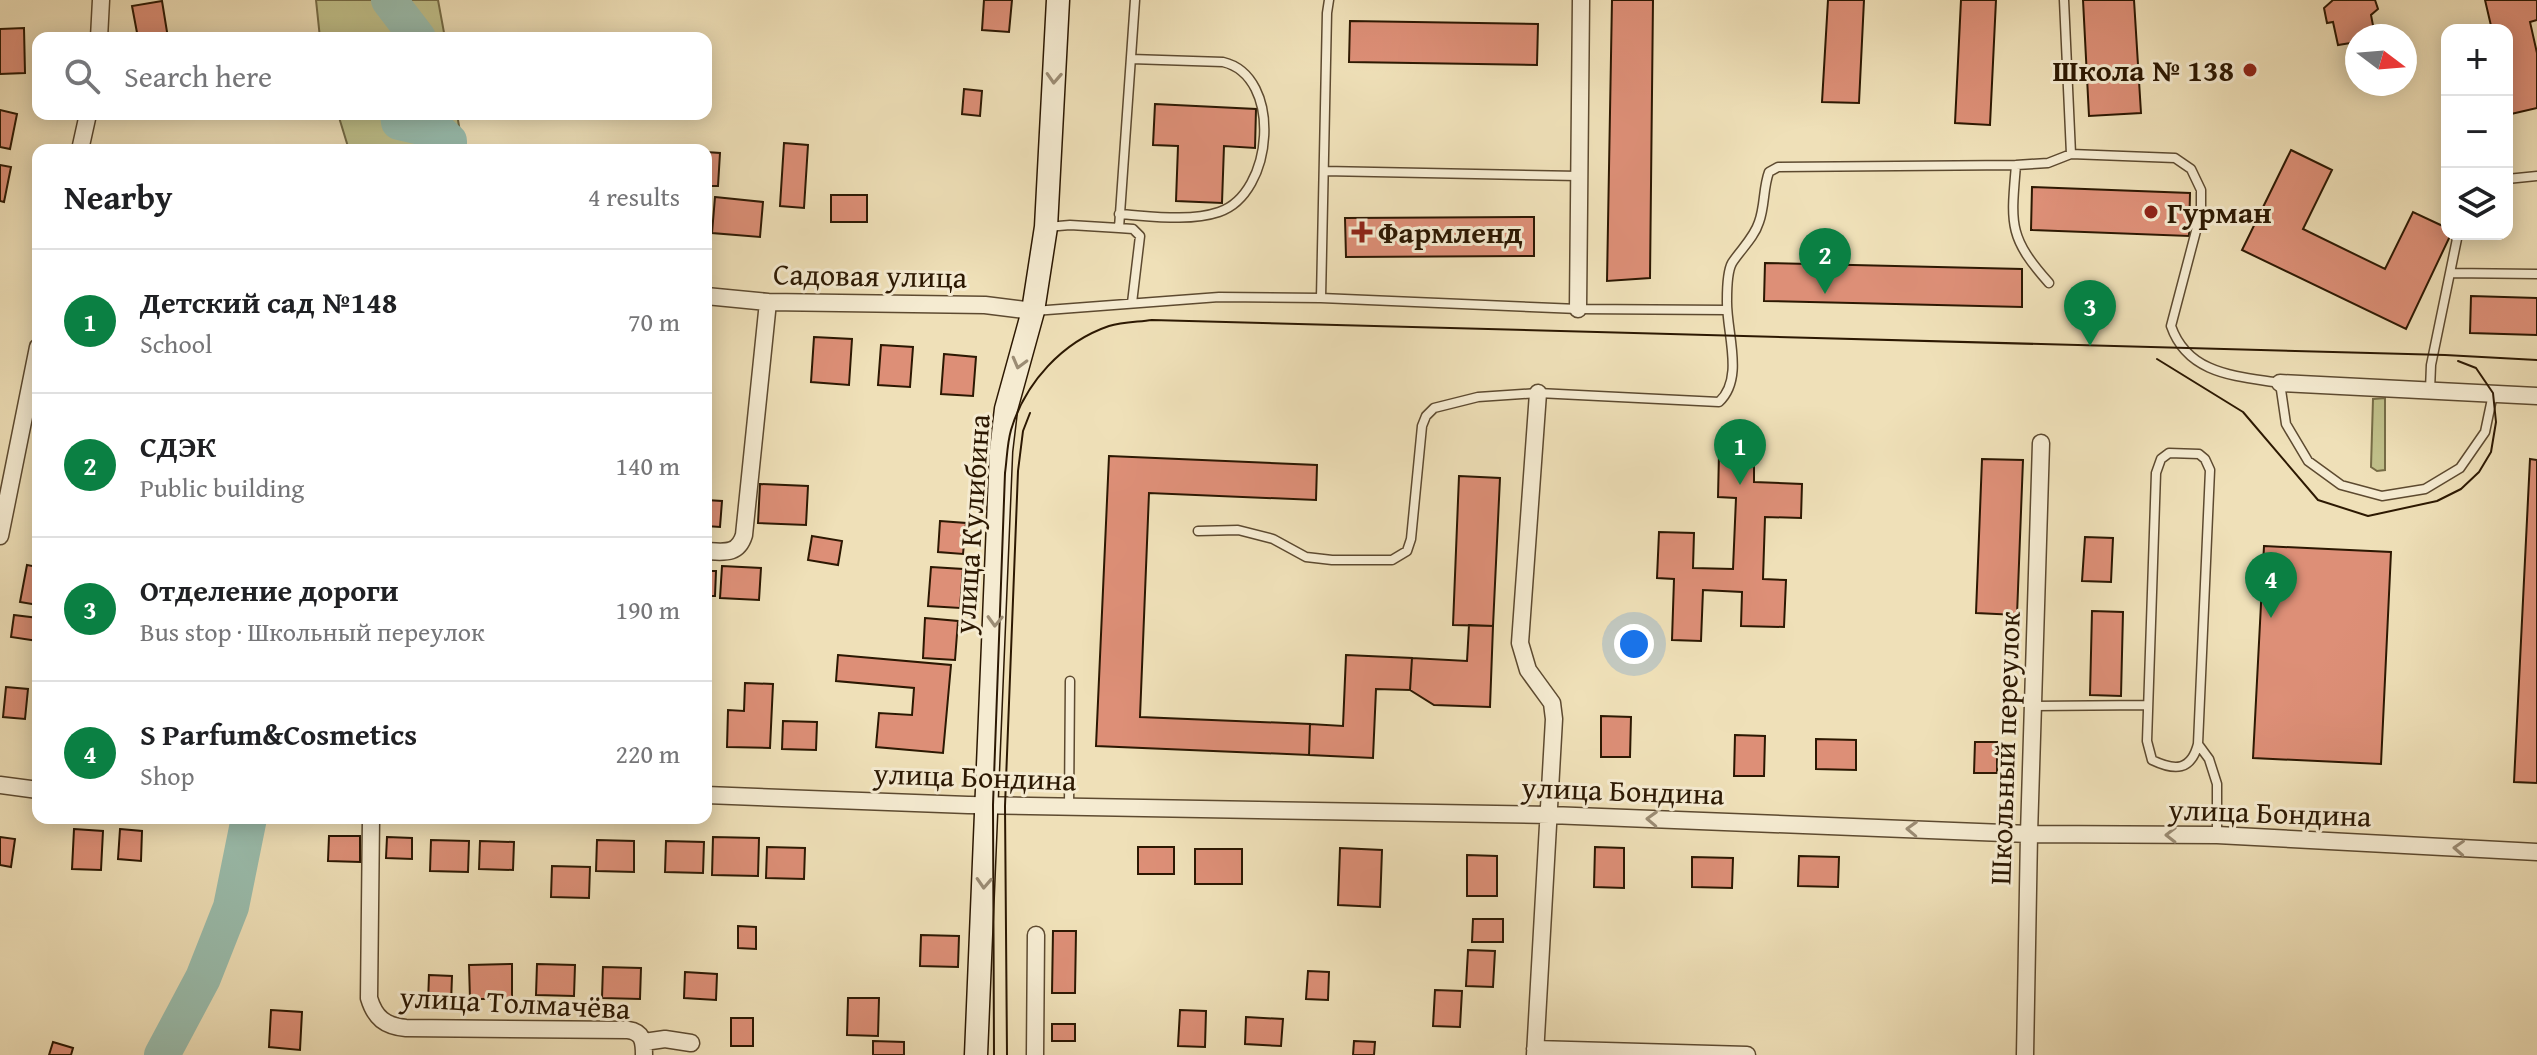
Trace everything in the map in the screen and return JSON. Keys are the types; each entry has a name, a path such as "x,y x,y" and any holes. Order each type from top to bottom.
{"main road":[{"name":"улица Кулибина","path":"976,1055 1001,451 1006,409 1033,311 1046,227 1058,0"}],"street":[{"path":"99,32 101,0"},
{"path":"1578,309 1581,0"},
{"path":"81,144 87,120"},
{"name":"Садовая улица","path":"712,297 768,302 985,305 1033,311"},
{"path":"712,551 734,551 741,545 744,535 768,302"},
{"path":"0,536 32,377"},
{"path":"2280,383 2537,396"},
{"path":"1538,393 1520,643 1528,670 1552,703 1554,711 1535,1052 1747,1055"},
{"name":"Школьный переулок","path":"2025,1055 2041,443"},
{"path":"0,785 32,789"},
{"name":"улица Бондина","path":"712,795 1069,807 1550,815 2029,834 2217,835 2537,852"},
{"name":"улица Толмачёва","path":"371,824 369,998 373,1012 384,1023 406,1028 628,1030 641,1035 644,1048"},
{"path":"1035,1055 1036,935"},
{"path":"644,1048 665,1039 691,1043"}],"lane":[{"path":"1119,228 1135,0"},
{"path":"1321,298 1329,0"},
{"path":"2064,0 2071,154"},
{"path":"1119,214 1191,216 1219,212 1238,202 1254,179 1264,151 1263,106 1250,78 1237,65 1131,59"},
{"path":"1198,531 1238,530 1273,539 1306,557 1392,560 1407,551 1411,539 1422,426 1434,408 1478,397 1538,393 1719,402 1729,393 1731,381 1732,346 1727,310 1730,266 1749,242 1759,222 1769,172 1778,167 2016,165 2048,163 2071,154 2175,158 2191,169 2201,190 2201,212 2174,308 2171,326 2175,338 2197,360 2216,372 2280,383 2286,424 2308,461 2341,485 2382,496 2425,489 2460,468 2485,432 2493,393"},
{"path":"2016,165 2012,214 2015,238 2049,283"},
{"path":"1324,171 1580,176"},
{"path":"2513,178 2537,176"},
{"path":"1046,227 1070,225 1133,229 1140,236 1132,303"},
{"path":"2430,390 2431,365 2457,240"},
{"path":"2450,273 2537,274"},
{"path":"1033,311 1219,297 1321,298 1578,309 1727,310"},
{"path":"2169,453 2199,454 2210,470 2198,744 2194,759 2186,766 2163,765 2152,760 2147,741 2148,705 2156,473 2161,459 2169,453"},
{"path":"1069,807 1070,681"},
{"path":"2034,706 2148,705"},
{"path":"2198,744 2209,759 2217,784 2217,835"}],"green space":[{"path":"316,0 438,0 444,32 319,32"},
{"path":"340,120 458,120 462,144 347,144"},
{"path":"2385,398 2385,470 2377,471 2371,467 2373,399"}],"building":[{"path":"984,0 1012,0 1009,32 982,30"},
{"path":"1612,0 1653,0 1650,278 1607,281"},
{"path":"1828,0 1864,0 1859,103 1822,102"},
{"path":"1961,0 1996,0 1990,125 1955,123"},
{"path":"2083,0 2134,0 2141,113 2089,116"},
{"path":"2333,0 2375,0 2378,9 2371,15 2373,24 2345,24 2345,44 2338,45 2333,22 2327,23 2324,8"},
{"path":"2485,0 2537,0 2537,20 2530,22 2537,53 2537,108 2513,114 2513,24 2491,24"},
{"path":"162,1 167,32 137,32 132,6"},
{"path":"1350,21 1538,24 1537,65 1349,62"},
{"path":"24,28 25,73 0,74 0,29"},
{"path":"964,89 982,91 980,116 962,114"},
{"path":"1155,104 1256,109 1255,148 1224,146 1222,203 1176,201 1178,146 1153,145"},
{"path":"0,110 17,114 10,149 0,147"},
{"path":"784,143 808,145 804,208 780,206"},
{"path":"2291,150 2332,170 2303,229 2385,269 2413,212 2441,225 2441,240 2448,240 2406,329 2242,250"},
{"path":"712,152 720,153 718,186 712,186"},
{"path":"0,165 11,167 4,202 0,201"},
{"path":"2032,187 2190,193 2189,236 2031,230"},
{"path":"831,195 867,195 867,222 831,222"},
{"path":"715,197 763,202 760,237 712,233"},
{"path":"1534,217 1534,256 1346,257 1345,218"},
{"path":"1765,263 2022,269 2022,307 1764,301"},
{"path":"2471,296 2537,298 2537,335 2470,333"},
{"path":"814,337 852,339 849,385 811,382"},
{"path":"881,345 913,347 910,387 878,385"},
{"path":"944,354 976,357 973,396 941,394"},
{"path":"1719,453 1754,455 1754,482 1802,484 1801,518 1765,517 1763,579 1786,580 1784,627 1741,626 1742,592 1703,590 1701,641 1672,640 1674,579 1657,578 1659,532 1694,533 1693,568 1733,569 1736,498 1718,497"},
{"path":"1109,456 1317,465 1316,500 1149,493 1140,717 1310,724 1309,755 1096,746"},
{"path":"1982,459 2023,460 2017,615 1976,613"},
{"path":"2530,459 2537,460 2537,783 2514,782"},
{"path":"1459,476 1500,478 1493,626 1453,625"},
{"path":"760,484 808,486 806,525 758,523"},
{"path":"712,500 722,501 720,527 712,526"},
{"path":"940,521 966,523 963,554 938,552"},
{"path":"812,536 842,541 838,565 808,560"},
{"path":"2085,537 2113,538 2111,582 2082,581"},
{"path":"2264,546 2391,552 2381,764 2253,758"},
{"path":"27,565 32,566 32,604 20,602"},
{"path":"722,566 761,568 759,600 720,598"},
{"path":"931,567 963,569 960,608 928,606"},
{"path":"712,571 716,571 715,596 712,596"},
{"path":"2092,611 2123,612 2121,696 2090,695"},
{"path":"14,615 32,617 32,640 11,637"},
{"path":"925,618 958,621 955,660 923,658"},
{"path":"1469,625 1493,626 1490,707 1434,705 1410,690 1412,658 1467,661"},
{"path":"838,655 951,665 943,753 876,747 879,713 912,715 914,688 836,681"},
{"path":"1346,655 1412,658 1410,690 1376,689 1373,758 1309,755 1310,724 1343,726"},
{"path":"745,683 773,684 770,748 727,747 728,710 744,711"},
{"path":"6,687 28,689 25,719 3,717"},
{"path":"1601,716 1631,717 1630,757 1601,757"},
{"path":"783,721 817,722 816,750 782,749"},
{"path":"1735,735 1765,736 1764,776 1734,776"},
{"path":"1816,739 1856,740 1856,770 1816,769"},
{"path":"1975,742 1997,742 1997,773 1974,773"},
{"path":"74,829 103,831 101,870 72,869"},
{"path":"120,829 142,831 141,861 118,859"},
{"path":"329,836 360,836 360,862 328,861"},
{"path":"0,837 15,839 11,867 0,865"},
{"path":"387,837 412,838 412,859 386,858"},
{"path":"713,837 759,838 758,876 712,875"},
{"path":"431,840 469,841 468,872 430,871"},
{"path":"597,840 634,841 634,872 596,871"},
{"path":"480,841 514,842 513,870 479,869"},
{"path":"666,841 704,842 703,873 665,872"},
{"path":"767,847 805,848 804,879 766,878"},
{"path":"1138,847 1174,847 1174,874 1138,874"},
{"path":"1595,847 1624,848 1624,888 1594,887"},
{"path":"1340,848 1382,850 1380,907 1338,905"},
{"path":"1195,849 1242,849 1242,884 1195,884"},
{"path":"1467,855 1497,856 1497,896 1467,896"},
{"path":"1799,856 1839,857 1838,887 1798,886"},
{"path":"1692,857 1733,858 1732,888 1692,887"},
{"path":"552,866 590,867 589,898 551,897"},
{"path":"1473,919 1503,919 1503,942 1472,942"},
{"path":"738,926 756,927 756,949 738,948"},
{"path":"1053,931 1076,931 1075,993 1052,993"},
{"path":"921,935 959,936 958,967 920,966"},
{"path":"1468,950 1495,951 1493,987 1466,986"},
{"path":"512,964 512,999 470,999 469,965"},
{"path":"537,964 575,965 574,996 536,995"},
{"path":"603,967 641,968 640,999 602,998"},
{"path":"1308,971 1329,972 1328,1000 1306,999"},
{"path":"685,972 717,974 716,1000 684,998"},
{"path":"429,975 452,976 451,1004 428,1003"},
{"path":"1435,990 1462,991 1460,1027 1433,1026"},
{"path":"848,998 879,998 878,1036 847,1035"},
{"path":"271,1010 302,1012 300,1050 269,1047"},
{"path":"1180,1010 1206,1011 1205,1047 1178,1046"},
{"path":"1246,1017 1283,1019 1281,1046 1245,1044"},
{"path":"731,1018 753,1018 753,1046 731,1046"},
{"path":"1052,1024 1075,1024 1075,1041 1052,1041"},
{"path":"873,1041 904,1042 904,1055 873,1055"},
{"path":"1354,1041 1375,1042 1374,1055 1353,1055"},
{"path":"53,1042 73,1048 71,1055 49,1055"}],"waterway":[{"path":"389,0 413,32"},
{"path":"399,120 438,131 449,144"},
{"path":"162,1055 203,978 231,907 248,824"}],"tram line":[{"path":"994,1055 993,805 1008,446 1017,413 1036,381 1061,354 1092,333 1114,325 1152,320 2537,360"},
{"path":"2157,359 2243,412 2318,500 2368,516 2437,501 2461,489 2479,472 2491,452 2496,422 2493,393 2476,368 2458,361"},
{"path":"1007,1055 1005,806 1018,471 1023,431 1030,413"}],"place":[{"name":"Школа № 138","path":"2250,70"},
{"name":"Гурман","path":"2151,212"},
{"name":"Фармленд","path":"1362,232"},
{"name":"СДЭК","path":"1825,294"},
{"name":"Отделение дороги","path":"2090,346"},
{"name":"Детский сад №148","path":"1740,485"},
{"name":"S Parfum&Cosmetics","path":"2271,618"}]}
